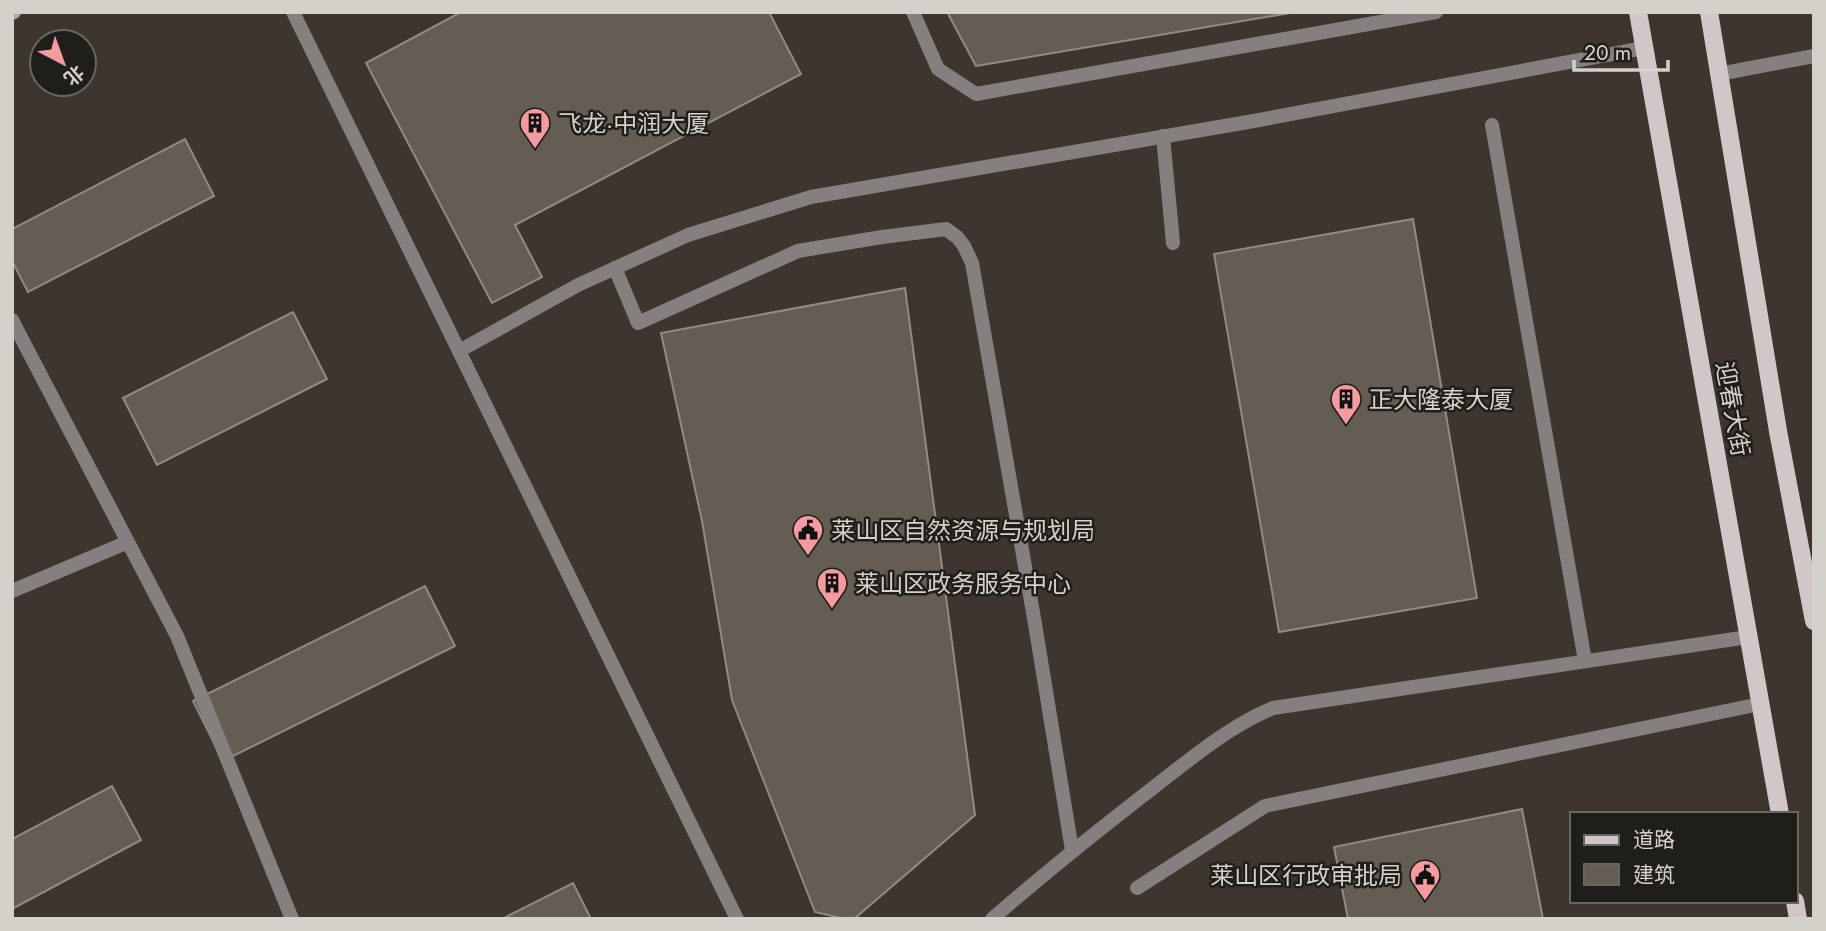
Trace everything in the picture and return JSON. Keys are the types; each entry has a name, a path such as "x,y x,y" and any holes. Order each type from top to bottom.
{"main road":[{"name":"迎春大街","path":"1638,12 1780,812"},
{"name":"迎春大街","path":"1709,12 1778,431 1814,621"}],"street":[{"path":"293,12 737,919"},
{"path":"913,12 938,69 976,94 1436,12"},
{"path":"459,351 578,285 688,235 811,197 1644,48"},
{"path":"1719,74 1814,56"},
{"path":"1492,125 1585,662"},
{"path":"1163,136 1172,243"},
{"path":"615,268 638,323 797,251 946,229 957,237 972,263 975,276 1072,850"},
{"path":"12,320 19,348 128,542 177,636 292,919"},
{"path":"12,592 128,542"},
{"path":"992,919 1072,850 1211,744 1251,718 1273,708 1748,637"},
{"path":"1137,888 1265,806 1760,704"}],"building":[{"name":"飞龙·中润大厦","path":"461,12 769,12 801,74 515,225 542,277 492,303 366,63"},
{"path":"947,12 1296,12 976,66"},
{"path":"185,139 214,196 28,292 12,261 12,229"},
{"name":"正大隆泰大厦","path":"1413,219 1477,598 1279,632 1214,254"},
{"name":"莱山区政务服务中心","path":"905,288 975,815 854,919 845,919 815,912 732,700 702,521 661,333"},
{"path":"293,312 327,379 157,465 123,398"},
{"path":"425,586 455,646 223,761 193,701"},
{"path":"112,786 141,840 12,909 12,839"},
{"path":"1522,809 1543,919 1348,919 1334,847"},
{"path":"573,883 591,919 502,919"}],"place":[{"name":"飞龙·中润大厦","path":"535,150"},
{"name":"正大隆泰大厦","path":"1346,426"},
{"name":"莱山区自然资源与规划局","path":"808,557"},
{"name":"莱山区政务服务中心","path":"832,610"},
{"name":"莱山区行政审批局","path":"1425,902"}]}
